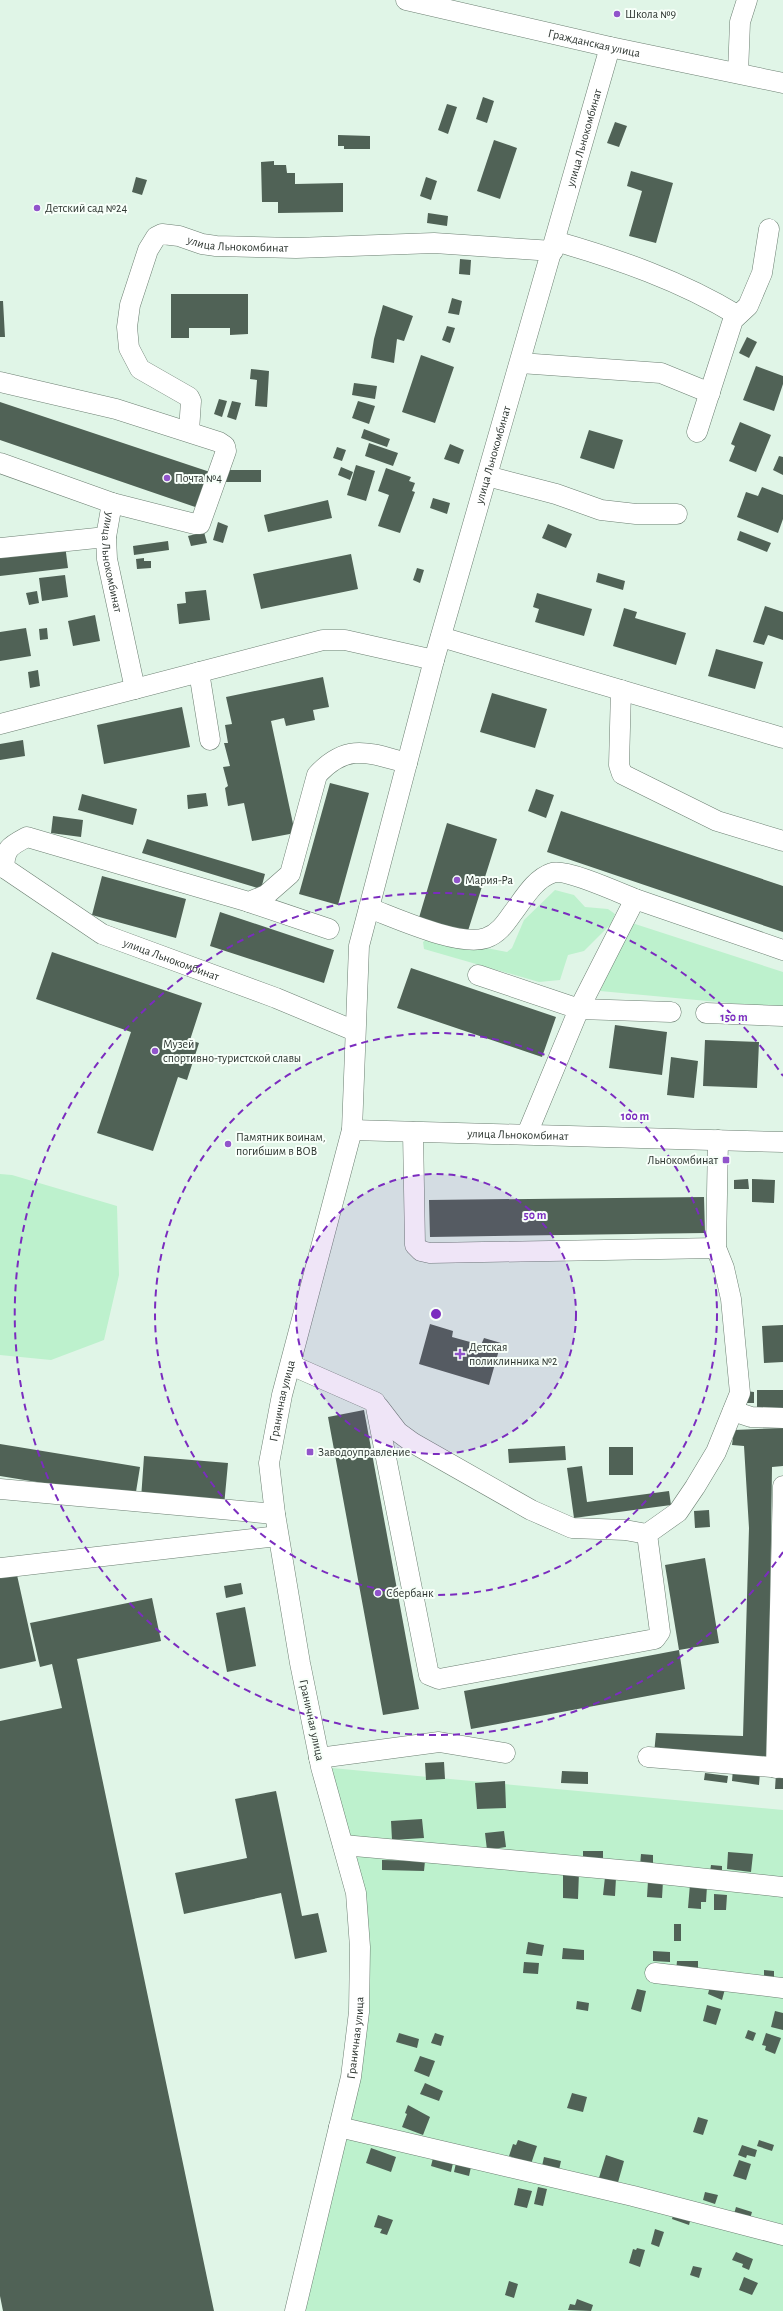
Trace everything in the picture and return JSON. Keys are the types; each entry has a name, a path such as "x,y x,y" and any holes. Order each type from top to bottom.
{"street":[{"name":"Гражданская улица","path":"406,0 610,47 738,72 783,83"},
{"path":"738,72 740,22 747,0"},
{"name":"улица Льнокомбинат","path":"610,47 434,660 359,946 352,1130 783,1142"},
{"path":"697,432 733,320 748,306 762,272 769,229"},
{"name":"улица Льнокомбинат","path":"189,431 191,401 189,397 140,369 129,348 127,327 130,306 148,250 156,237 162,234 179,236 195,242 216,246 296,248 434,243 554,246"},
{"path":"554,246 596,253 690,289 737,315"},
{"path":"520,363 661,373 710,393"},
{"name":"улица Льнокомбинат","path":"0,382 116,408 219,442 224,445 226,449 200,524 112,503 106,537 107,559 135,689"},
{"path":"0,463 112,503"},
{"path":"488,476 556,494 601,510 636,514 677,514"},
{"path":"0,548 106,537"},
{"path":"441,637 783,738"},
{"path":"0,724 323,640 345,640 434,660"},
{"path":"199,672 210,740"},
{"path":"621,690 619,765 622,774 717,821 783,841"},
{"path":"250,902 266,895 290,874 317,775 326,765 345,754 362,751 407,763"},
{"path":"2,866 5,854 12,845 28,837 250,902 329,929"},
{"name":"улица Льнокомбинат","path":"2,866 102,934 276,998 355,1031"},
{"path":"369,908 449,936 470,940 485,939 497,933 534,886 550,873 565,872 635,899 783,950"},
{"path":"528,1134 579,1009 635,899"},
{"path":"478,975 579,1009 671,1012"},
{"path":"706,1013 783,1016"},
{"name":"Граничная улица","path":"295,2311 351,2077 360,2012 360,1947 356,1893 319,1758 300,1663 278,1536 269,1463 282,1395 352,1130"},
{"path":"413,1132 415,1245 421,1251 430,1253 716,1248"},
{"path":"291,1365 374,1402 398,1432 412,1443 531,1510 572,1528 625,1530 647,1534 678,1512 716,1452 740,1393 737,1349 731,1299 724,1268 716,1248 718,1140"},
{"path":"374,1402 427,1670 434,1678 439,1679 655,1639 660,1632 647,1534"},
{"path":"733,1411 751,1417 783,1418"},
{"path":"648,1757 780,1768 783,1486"},
{"path":"0,1489 275,1514"},
{"path":"0,1568 278,1536"},
{"path":"319,1758 439,1742 505,1752"},
{"path":"343,1845 635,1871 783,1887"},
{"path":"655,1973 783,1988"},
{"path":"339,2127 639,2198 783,2235"}],"green space":[{"path":"555,890 574,895 585,907 608,909 615,914 611,924 584,951 568,955 560,980 539,982 424,949 423,942 429,937 507,952 512,948 524,920"},
{"path":"632,923 783,972 783,1008 600,991"},
{"path":"0,1174 12,1175 117,1206 119,1275 104,1340 51,1360 0,1355"},
{"path":"321,1767 783,1810 783,2311 295,2311 351,2077 360,1947"}],"building":[{"path":"483,97 494,101 487,123 476,119"},
{"path":"447,104 457,107 448,134 438,130"},
{"path":"615,122 627,126 619,147 607,143"},
{"path":"338,135 370,136 370,149 344,149 344,146 338,146"},
{"path":"494,140 517,148 500,199 477,191"},
{"path":"274,161 274,165 286,165 287,173 295,173 295,184 343,183 343,212 278,213 278,202 262,202 261,162"},
{"path":"631,171 673,183 656,243 629,236 642,191 627,186"},
{"path":"136,177 147,180 142,195 132,192"},
{"path":"426,177 437,181 431,200 420,196"},
{"path":"428,213 448,216 447,226 427,223"},
{"path":"460,259 471,260 470,275 459,274"},
{"path":"171,294 248,294 248,334 230,335 230,328 189,328 189,338 171,338"},
{"path":"452,298 462,301 459,315 448,313"},
{"path":"0,301 3,301 5,337 0,337"},
{"path":"383,305 413,316 404,341 397,339 394,363 371,358 374,339"},
{"path":"447,326 455,328 450,343 442,340"},
{"path":"747,337 757,342 749,358 739,353"},
{"path":"421,355 454,367 435,423 402,412"},
{"path":"756,366 783,376 783,384 774,411 743,400"},
{"path":"251,369 269,371 267,407 255,406 257,380 250,379"},
{"path":"354,383 377,386 375,399 352,395"},
{"path":"219,399 227,401 222,417 214,414"},
{"path":"232,401 241,403 236,420 227,417"},
{"path":"358,401 375,406 369,424 352,418"},
{"path":"0,402 213,473 201,509 0,440"},
{"path":"740,422 771,435 756,472 729,461 735,446 731,444"},
{"path":"364,429 390,439 387,447 361,438"},
{"path":"589,430 623,440 614,469 580,458"},
{"path":"369,443 398,453 393,466 365,456"},
{"path":"450,444 464,450 459,464 444,459"},
{"path":"337,447 346,450 342,461 333,458"},
{"path":"779,456 783,457 783,475 773,470"},
{"path":"356,465 375,471 366,501 347,495"},
{"path":"341,467 353,472 350,480 338,475"},
{"path":"386,468 411,477 409,481 415,483 412,491 415,492 400,533 378,526 389,495 378,491"},
{"path":"227,470 261,470 261,482 226,482"},
{"path":"762,487 783,495 783,519 778,533 737,517 746,492 758,496"},
{"path":"433,498 450,503 447,514 430,508"},
{"path":"328,500 332,518 268,532 264,515"},
{"path":"218,522 228,526 223,543 213,540"},
{"path":"548,524 572,534 566,548 542,538"},
{"path":"740,531 771,543 767,552 737,540"},
{"path":"204,532 207,543 191,546 188,536"},
{"path":"168,541 169,550 134,555 133,546"},
{"path":"65,545 68,568 0,576 0,558 44,553"},
{"path":"351,554 358,589 261,609 253,574"},
{"path":"144,558 144,561 151,561 151,568 137,569 136,559"},
{"path":"417,568 424,570 420,583 413,580"},
{"path":"598,573 625,581 623,590 596,582"},
{"path":"65,575 68,597 42,601 39,578"},
{"path":"206,590 210,620 179,624 177,604 186,603 185,592"},
{"path":"37,591 39,603 29,605 26,593"},
{"path":"537,593 592,609 584,636 535,622 539,609 533,607"},
{"path":"765,606 783,612 783,640 768,635 764,645 753,642"},
{"path":"624,608 637,612 635,618 686,633 676,665 613,646"},
{"path":"95,615 100,641 73,646 68,621"},
{"path":"26,628 31,656 0,661 0,632"},
{"path":"47,628 48,639 40,640 39,629"},
{"path":"716,649 763,662 755,689 708,676"},
{"path":"38,670 40,686 30,688 28,672"},
{"path":"323,677 329,707 313,710 315,720 286,726 284,718 271,721 295,833 252,841 244,803 228,806 225,788 228,786 223,767 230,766 224,743 228,743 225,725 232,724 226,697"},
{"path":"492,693 547,709 535,748 480,732"},
{"path":"182,707 190,747 104,764 97,725"},
{"path":"23,740 25,756 0,760 0,744"},
{"path":"330,783 369,793 338,905 299,894"},
{"path":"536,789 554,795 546,818 528,811"},
{"path":"206,793 208,806 188,809 187,795"},
{"path":"82,794 137,809 133,825 78,810"},
{"path":"561,811 783,886 783,932 547,852"},
{"path":"53,816 83,820 81,837 51,833"},
{"name":"Мария-Ра","path":"447,823 497,839 467,934 418,921"},
{"path":"147,839 265,874 261,889 142,853"},
{"path":"102,876 186,899 176,938 92,915"},
{"path":"220,912 334,950 324,983 210,946"},
{"path":"52,952 202,1003 190,1040 199,1043 187,1080 178,1077 153,1151 97,1133 131,1032 36,999"},
{"path":"411,968 556,1017 542,1057 397,1008"},
{"path":"615,1025 667,1032 662,1075 609,1068"},
{"path":"705,1040 759,1042 757,1088 703,1086"},
{"path":"671,1057 698,1061 694,1098 667,1095"},
{"path":"748,1179 749,1189 734,1189 734,1180"},
{"path":"752,1179 775,1180 774,1203 752,1202"},
{"path":"704,1197 705,1233 430,1237 429,1200"},
{"name":"Детская поликлинника №2","path":"430,1324 453,1331 452,1337 481,1345 484,1338 501,1343 489,1385 419,1364"},
{"path":"783,1325 783,1362 764,1363 762,1326"},
{"path":"757,1390 783,1390 783,1409 757,1408"},
{"path":"745,1391 754,1392 754,1403 745,1403"},
{"path":"364,1410 419,1709 383,1715 328,1417"},
{"path":"783,1428 783,1466 772,1467 768,1762 654,1754 656,1733 743,1736 749,1528 744,1446 732,1445 734,1430"},
{"path":"0,1444 140,1467 135,1498 0,1476"},
{"path":"565,1446 566,1460 509,1463 508,1449"},
{"path":"609,1447 633,1447 633,1475 609,1475"},
{"path":"144,1456 228,1463 224,1506 141,1499"},
{"path":"582,1466 587,1502 669,1491 671,1505 574,1518 567,1468"},
{"path":"709,1510 710,1527 695,1528 694,1511"},
{"path":"705,1558 719,1643 679,1650 665,1565"},
{"path":"17,1575 36,1661 0,1669 0,1578"},
{"path":"241,1583 243,1594 226,1598 224,1586"},
{"path":"152,1598 161,1641 77,1659 214,2311 3,2311 0,2296 0,1721 62,1708 52,1664 40,1667 30,1623"},
{"path":"245,1607 256,1666 227,1672 216,1613"},
{"path":"679,1650 685,1689 471,1729 464,1691"},
{"path":"444,1762 445,1779 426,1780 425,1763"},
{"path":"733,1769 760,1772 759,1785 732,1781"},
{"path":"562,1771 588,1772 588,1784 561,1783"},
{"path":"705,1773 728,1776 727,1783 704,1780"},
{"path":"776,1773 783,1774 783,1789 775,1789"},
{"path":"505,1781 506,1808 477,1809 475,1783"},
{"path":"276,1791 302,1916 318,1913 327,1952 295,1959 281,1893 184,1914 175,1873 247,1858 235,1799"},
{"path":"422,1819 424,1838 392,1840 391,1821"},
{"path":"504,1831 506,1847 487,1850 485,1833"},
{"path":"583,1851 603,1851 603,1862 583,1861"},
{"path":"728,1852 753,1854 751,1872 727,1869"},
{"path":"641,1854 653,1855 653,1867 640,1866"},
{"path":"382,1860 425,1861 424,1871 382,1870"},
{"path":"711,1865 722,1866 722,1873 710,1872"},
{"path":"563,1872 579,1872 578,1899 563,1898"},
{"path":"605,1877 616,1878 615,1896 603,1895"},
{"path":"648,1881 663,1881 662,1898 647,1897"},
{"path":"690,1884 707,1886 706,1902 701,1902 701,1909 688,1908"},
{"path":"714,1894 727,1895 726,1910 714,1910"},
{"path":"674,1924 681,1924 681,1941 674,1941"},
{"path":"528,1942 544,1945 542,1956 526,1954"},
{"path":"563,1948 584,1950 584,1960 562,1959"},
{"path":"653,1951 670,1952 670,1962 653,1961"},
{"path":"677,1961 698,1961 698,1972 676,1971"},
{"path":"524,1962 539,1963 538,1974 523,1973"},
{"path":"764,1970 774,1971 774,1978 764,1977"},
{"path":"710,1986 725,1989 722,2000 708,1994"},
{"path":"637,1989 646,1991 641,2012 631,2009"},
{"path":"577,2001 589,2003 588,2011 576,2009"},
{"path":"707,2005 721,2009 716,2025 703,2021"},
{"path":"775,2011 783,2013 783,2030 771,2027"},
{"path":"748,2030 756,2033 753,2041 745,2038"},
{"path":"399,2033 419,2039 417,2048 396,2042"},
{"path":"435,2033 444,2036 441,2046 431,2043"},
{"path":"766,2033 781,2038 775,2054 765,2050 766,2046 762,2045"},
{"path":"420,2056 435,2061 429,2077 414,2071"},
{"path":"425,2083 443,2091 439,2101 420,2094"},
{"path":"572,2093 587,2097 583,2112 567,2108"},
{"path":"408,2105 430,2117 423,2135 402,2127 407,2114 405,2113"},
{"path":"698,2117 708,2120 703,2135 693,2132"},
{"path":"518,2140 537,2146 531,2164 509,2156 513,2144 516,2145"},
{"path":"759,2140 774,2145 772,2151 757,2146"},
{"path":"742,2145 757,2150 755,2157 747,2155 746,2158 738,2155"},
{"path":"371,2148 396,2157 391,2172 366,2163"},
{"path":"606,2155 624,2161 617,2186 598,2181"},
{"path":"544,2157 561,2161 559,2170 542,2166"},
{"path":"433,2158 453,2163 451,2172 431,2166"},
{"path":"739,2160 751,2164 746,2180 733,2176"},
{"path":"456,2163 471,2167 469,2176 454,2172"},
{"path":"538,2187 547,2189 543,2206 534,2204"},
{"path":"518,2188 532,2191 527,2208 514,2205"},
{"path":"705,2192 718,2195 715,2204 703,2200"},
{"path":"736,2207 752,2212 750,2219 734,2214"},
{"path":"674,2212 691,2218 689,2225 672,2219"},
{"path":"378,2215 393,2220 387,2235 380,2233 382,2229 374,2227"},
{"path":"655,2229 664,2232 659,2247 651,2244"},
{"path":"637,2248 645,2250 640,2267 629,2263 633,2249 636,2250"},
{"path":"736,2252 753,2259 749,2270 742,2267 743,2264 732,2260"},
{"path":"693,2266 702,2268 699,2278 690,2275"},
{"path":"744,2277 758,2283 752,2295 739,2290"},
{"path":"509,2281 518,2284 514,2298 505,2295"},
{"path":"577,2299 593,2305 591,2311 568,2310 570,2304 575,2305"}],"place":[{"name":"Школа №9","path":"617,14"},
{"name":"Детский сад №24","path":"37,208"},
{"name":"Почта №4","path":"167,478"},
{"name":"Мария-Ра","path":"457,880"},
{"name":"Музей спортивно-туристской славы","path":"155,1051"},
{"name":"Памятник воинам, погибшим в ВОВ","path":"228,1144"},
{"name":"Льнокомбинат","path":"726,1160"},
{"name":"Детская поликлинника №2","path":"460,1354"},
{"name":"Заводоуправление","path":"310,1452"},
{"name":"Сбербанк","path":"378,1593"}]}
